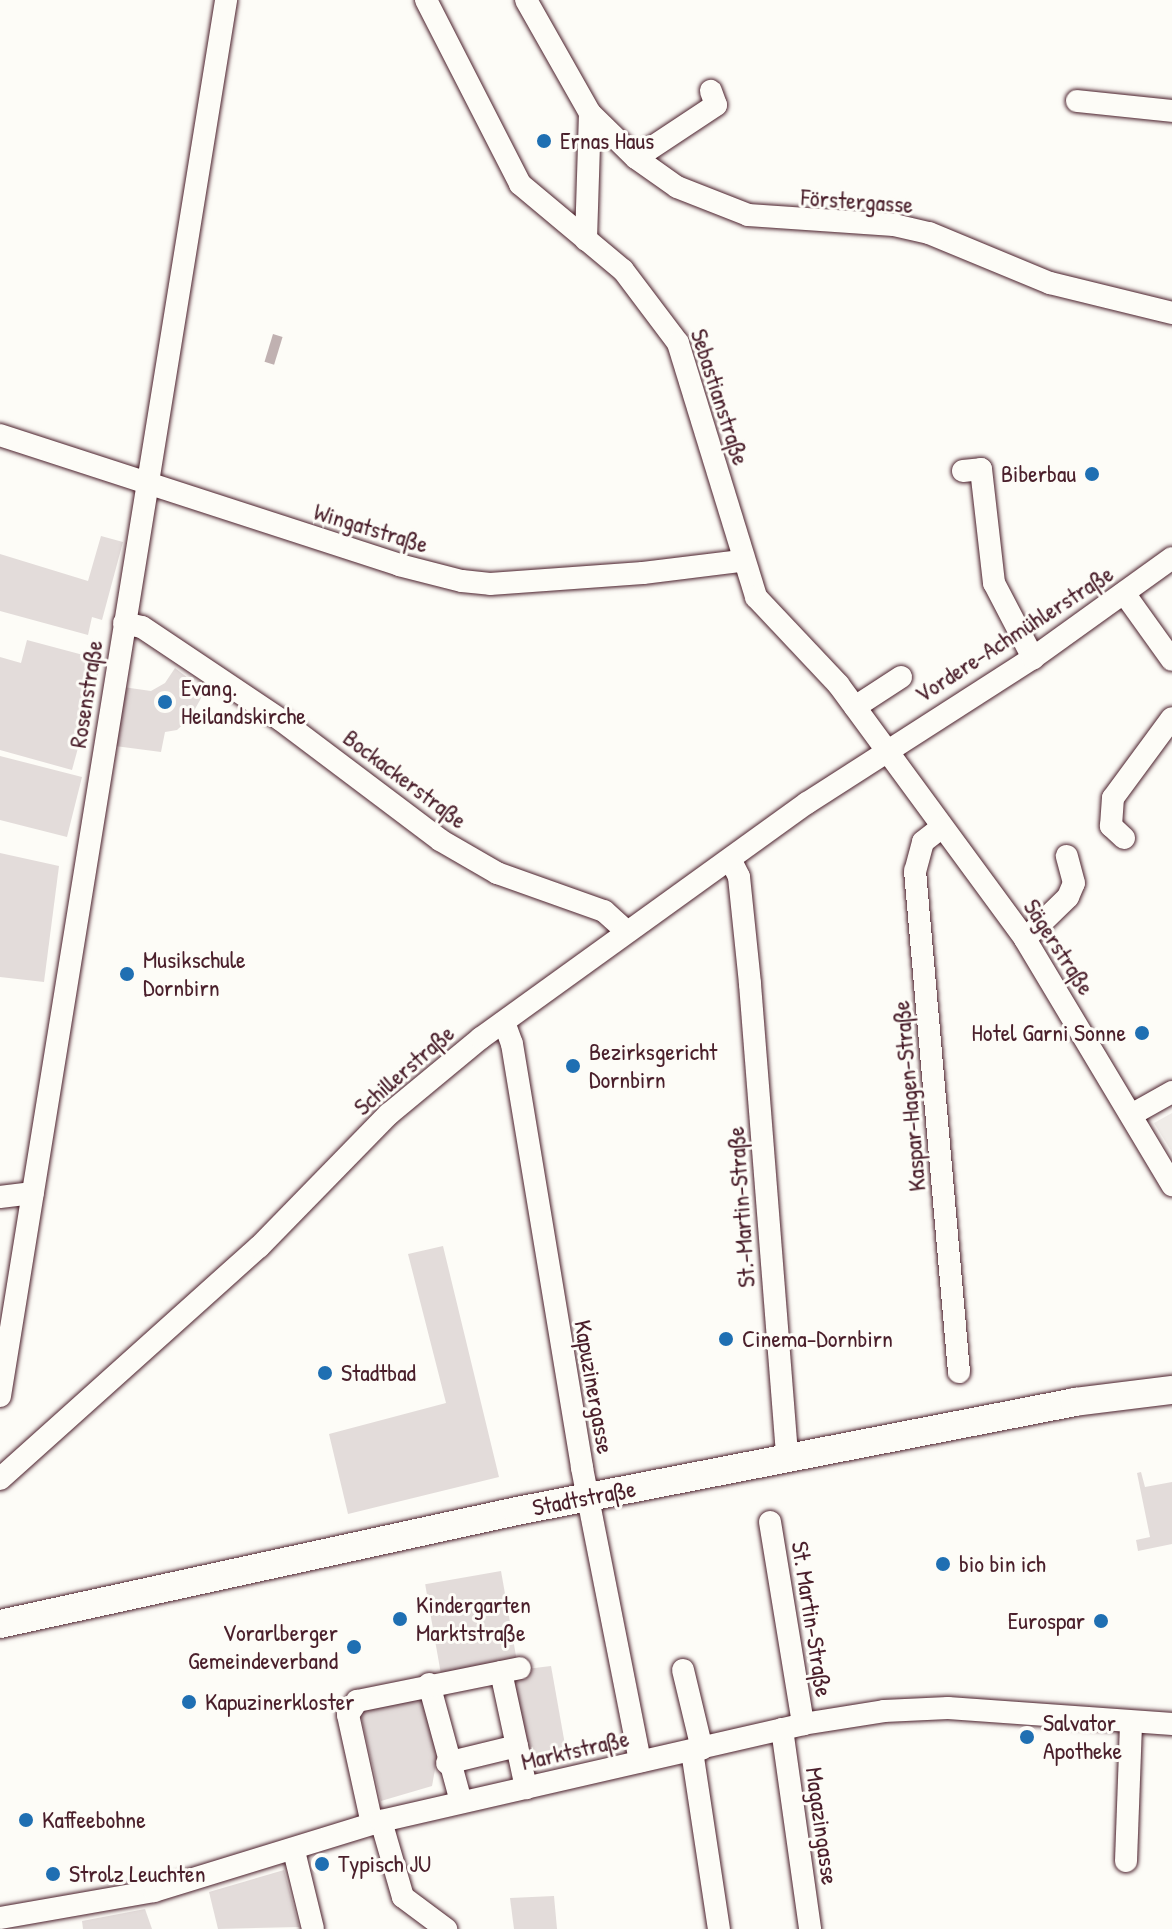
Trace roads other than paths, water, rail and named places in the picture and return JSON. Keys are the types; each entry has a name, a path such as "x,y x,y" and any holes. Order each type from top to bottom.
{"main road":[{"name":"Stadtstraße","path":"0,1624 588,1497 1075,1402 1172,1390"}],"street":[{"name":"Rosenstraße","path":"0,1396 226,0"},
{"name":"Sebastianstraße","path":"426,0 520,184 641,289 678,343 741,561 756,597 855,707 883,750"},
{"name":"Förstergasse","path":"526,0 590,113 636,158 677,187 748,215 894,225 929,233 1050,283 1172,313"},
{"path":"636,158 716,105 711,91"},
{"path":"1077,101 1172,111"},
{"path":"586,240 590,113"},
{"name":"Wingatstraße","path":"0,435 147,484 462,581 490,584 643,573 741,561"},
{"path":"963,471 981,469 994,583 1033,658"},
{"name":"Vordere-Achmühlerstraße","path":"883,750 1033,658 1172,558"},
{"path":"1124,593 1172,660"},
{"name":"Bockackerstraße","path":"124,623 142,627 281,720 440,840 497,873 604,911 626,931"},
{"path":"855,707 901,677"},
{"path":"1124,838 1111,826 1113,798 1172,718"},
{"name":"Schillerstraße","path":"0,1478 259,1247 389,1114 504,1022 626,931 883,750"},
{"name":"Sägerstraße","path":"883,750 1025,939 1172,1185"},
{"name":"Kaspar-Hagen-Straße","path":"942,827 923,842 915,871 959,1372"},
{"path":"1025,939 1068,897 1074,883 1067,856"},
{"name":"St.-Martin-Straße","path":"730,859 739,877 750,984 787,1458"},
{"name":"Kapuzinergasse","path":"504,1022 512,1044 545,1264 640,1761"},
{"path":"1131,1115 1172,1092"},
{"path":"0,1197 33,1193"},
{"name":"St. Martin-Straße","path":"770,1522 793,1727"},
{"path":"372,1824 348,1715 357,1701 429,1684 511,1670 517,1746 526,1788"},
{"path":"683,1670 697,1750 719,1929"},
{"path":"429,1684 447,1763 461,1802"},
{"name":"Marktstraße","path":"0,1918 69,1919 233,1858 268,1857 294,1851 372,1824 793,1727 913,1708 1172,1724"},
{"path":"1126,1861 1131,1722"},
{"name":"Magazingasse","path":"793,1727 795,1821 810,1929"},
{"path":"342,1738 372,1824 403,1897 446,1929"},
{"path":"447,1763 517,1746"},
{"path":"294,1851 313,1929"}],"place":[{"name":"Ernas Haus","path":"544,141"},
{"name":"Biberbau","path":"1092,474"},
{"name":"Evang. Heilandskirche","path":"165,702"},
{"name":"Musikschule Dornbirn","path":"127,974"},
{"name":"Hotel Garni Sonne","path":"1142,1033"},
{"name":"Bezirksgericht Dornbirn","path":"573,1066"},
{"name":"Cinema-Dornbirn","path":"726,1339"},
{"name":"Stadtbad","path":"325,1373"},
{"name":"bio bin ich","path":"943,1564"},
{"name":"Kindergarten Marktstraße","path":"400,1619"},
{"name":"Eurospar","path":"1101,1621"},
{"name":"Vorarlberger Gemeindeverband","path":"354,1647"},
{"name":"Kapuzinerkloster","path":"189,1702"},
{"name":"Salvator Apotheke","path":"1027,1737"},
{"name":"Kaffeebohne","path":"26,1820"},
{"name":"Typisch JU","path":"322,1864"},
{"name":"Strolz Leuchten","path":"53,1874"}]}
